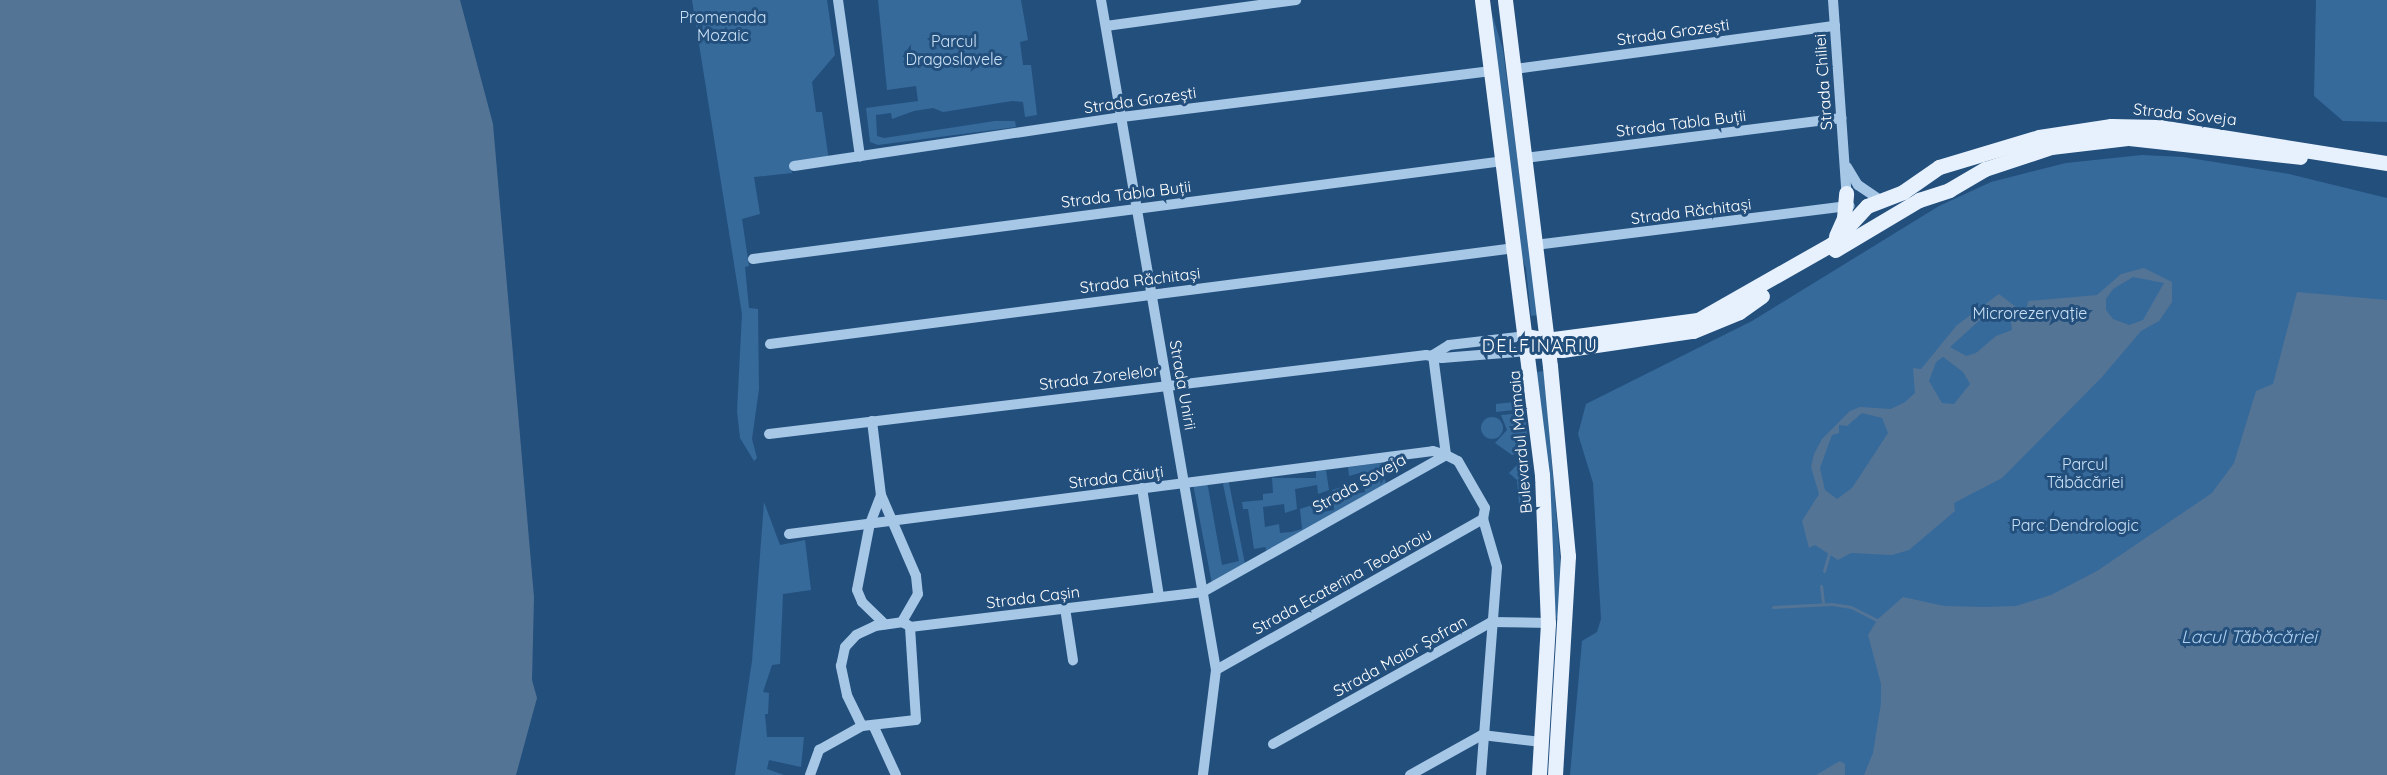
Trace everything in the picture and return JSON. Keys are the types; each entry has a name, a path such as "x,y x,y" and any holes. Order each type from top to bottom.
{"main road":[{"name":"Bulevardul Mamaia","path":"1482,0 1528,343 1547,545 1548,623 1539,775"},
{"path":"1503,0 1512,40 1568,556 1555,775"},
{"name":"Strada Soveja","path":"1853,207 1908,189 1936,168 2031,139 2111,126 2159,127 2387,163"},
{"name":"Strada Soveja","path":"1873,228 1912,204 1985,169 2051,147 2128,138 2192,142 2387,170"},
{"path":"1947,166 1954,173 1953,186"},
{"path":"1547,346 1698,320 1832,244 1853,207 1864,224 1873,228"},
{"path":"1528,343 1547,346 1693,331 1739,312 1873,228"}],"street":[{"path":"838,0 861,156"},
{"name":"Strada Unirii","path":"1101,0 1216,670 1203,775"},
{"path":"1106,26 1296,0"},
{"name":"Strada Chiliei","path":"1833,0 1844,161 1853,207"},
{"name":"Strada Grozești","path":"1515,69 1835,26"},
{"name":"Strada Grozești","path":"794,166 1122,117 1491,71"},
{"name":"Strada Tabla Buții","path":"1525,158 1840,118"},
{"name":"Strada Tabla Buții","path":"753,259 1137,207 1503,161"},
{"name":"Strada Chiliei","path":"1844,161 1858,185 1880,200"},
{"name":"Strada Răchitași","path":"1535,245 1853,207"},
{"name":"Strada Răchitași","path":"770,344 1515,248"},
{"name":"Strada Zorelelor","path":"769,434 1168,384 1433,355 1442,358 1528,343"},
{"path":"1433,355 1446,455 1458,461 1485,508 1483,519 1497,567 1482,735 1481,775"},
{"path":"810,775 819,750 862,726 874,727 916,720 906,625 918,594 916,576 881,495 872,421"},
{"name":"Strada Căiuți","path":"789,534 1432,452 1446,455"},
{"name":"Strada Soveja","path":"1203,592 1446,455"},
{"path":"1142,488 1159,597"},
{"path":"881,495 870,523 857,590 862,602 885,624"},
{"name":"Strada Ecaterina Teodoroiu","path":"1216,670 1483,519"},
{"name":"Strada Cașin","path":"862,726 847,695 842,666 846,647 856,635 885,624 906,625 1203,592"},
{"path":"1065,608 1073,660"},
{"name":"Strada Maior Șofran","path":"1273,744 1491,622 1548,623"},
{"path":"874,727 896,775"},
{"path":"1410,775 1482,735 1542,742"}],"green space":[{"name":"Promenada Mozaic","path":"692,0 827,0 835,55 812,82 816,112 822,112 829,161 791,163 792,173 754,177 760,214 742,219 749,266 745,267 749,308 758,309 759,389 752,439 757,458 754,461 740,438 737,411 742,314"},
{"name":"Parcul Dragoslavele","path":"878,0 1021,0 1028,40 1020,42 1023,65 1031,65 1037,115 1025,117 1023,102 1012,101 943,112 933,108 914,111 892,119 891,113 876,115 877,136 884,138 995,121 1015,121 1016,127 878,145 870,142 866,108 918,101 916,86 887,90"},
{"path":"1488,0 1503,50 1538,315 1531,316 1526,268 1517,245"},
{"path":"2316,0 2387,0 2387,122 2343,121 2314,96"},
{"name":"Parcul Tăbăcăriei","path":"2142,155 2183,157 2289,174 2387,198 2387,775 1570,775 1582,641 1597,632 1601,619 1593,483 1578,434 1586,404 1752,321 1939,206 1991,182 2066,163"},
{"path":"1544,371 1563,593 1562,619 1556,618 1536,372"},
{"path":"1522,388 1524,409 1496,412 1496,404 1514,402 1513,389"},
{"path":"1525,413 1527,435 1522,437 1523,451 1512,455 1495,443 1507,430 1501,415"},
{"path":"1488,417 1496,417 1503,424 1503,432 1496,439 1488,439 1481,432 1481,424"},
{"path":"1381,463 1386,484 1267,552 1265,547 1254,549 1248,509 1243,509 1242,502 1263,500 1263,494 1273,493 1272,478 1316,478 1316,471 1326,470 1329,490 1318,494 1317,485 1295,489 1297,509 1285,513 1284,504 1263,507 1265,527 1279,524 1280,533 1291,532 1302,529 1300,509 1312,505 1313,514 1334,510 1332,490 1342,487 1344,496 1365,492 1363,472 1349,476 1348,467"},
{"path":"1518,464 1527,472 1529,503 1519,504 1517,480 1509,473"},
{"path":"1228,478 1245,564 1212,584 1193,484 1206,482 1208,487 1222,565 1239,561 1223,484"},
{"path":"764,502 780,545 805,540 811,590 783,594 780,664 772,665 763,692 769,693 768,714 765,714 767,737 804,737 801,767 769,760 767,769 784,775 735,775 752,661"}],"water":[{"path":"0,0 460,0 493,124 534,597 532,680 537,698 516,775 0,775"},
{"path":"2144,268 2172,282 2172,302 2159,321 2141,331 2102,377 2002,478 1954,503 1955,511 1909,550 1892,555 1851,553 1838,560 1815,545 1809,548 1802,521 1819,494 1811,467 1814,454 1822,439 1850,411 1860,407 1891,409 1905,402 1915,393 1913,368 1921,369 1957,325 1999,294 2016,307 2027,308 2028,301 2097,295 2121,274","holes":["2133,277 2164,283 2143,320 2129,325 2113,319 2106,310 2106,299 2113,289","2009,309 2012,330 1996,336 1976,353 1966,356 1950,347 1981,319 1993,316 1997,310","1943,357 1963,372 1970,384 1954,404 1942,403 1929,381 1936,362","1862,413 1882,418 1888,433 1852,488 1837,499 1825,490 1820,468 1832,435 1839,433 1839,425 1847,426"]},
{"name":"Lacul Tăbăcăriei","path":"2297,292 2387,300 2387,775 1864,775 1873,753 1881,703 1881,684 1868,635 1878,619 1903,597 1944,606 1985,607 2016,606 2051,595 2097,571 2212,493 2234,463 2256,391 2273,384"},
{"path":"1840,761 1845,764 1845,775 1816,775"}],"waterway":[{"path":"1824,571 1829,554"},
{"path":"1821,586 1823,603"},
{"path":"1773,607 1832,604 1851,607 1877,620"}],"district":[{"name":"DELFINARIU","path":"1540,346"}],"park label":[{"name":"Microrezervație","path":"2030,313"},
{"name":"Parc Dendrologic","path":"2075,525"}]}
